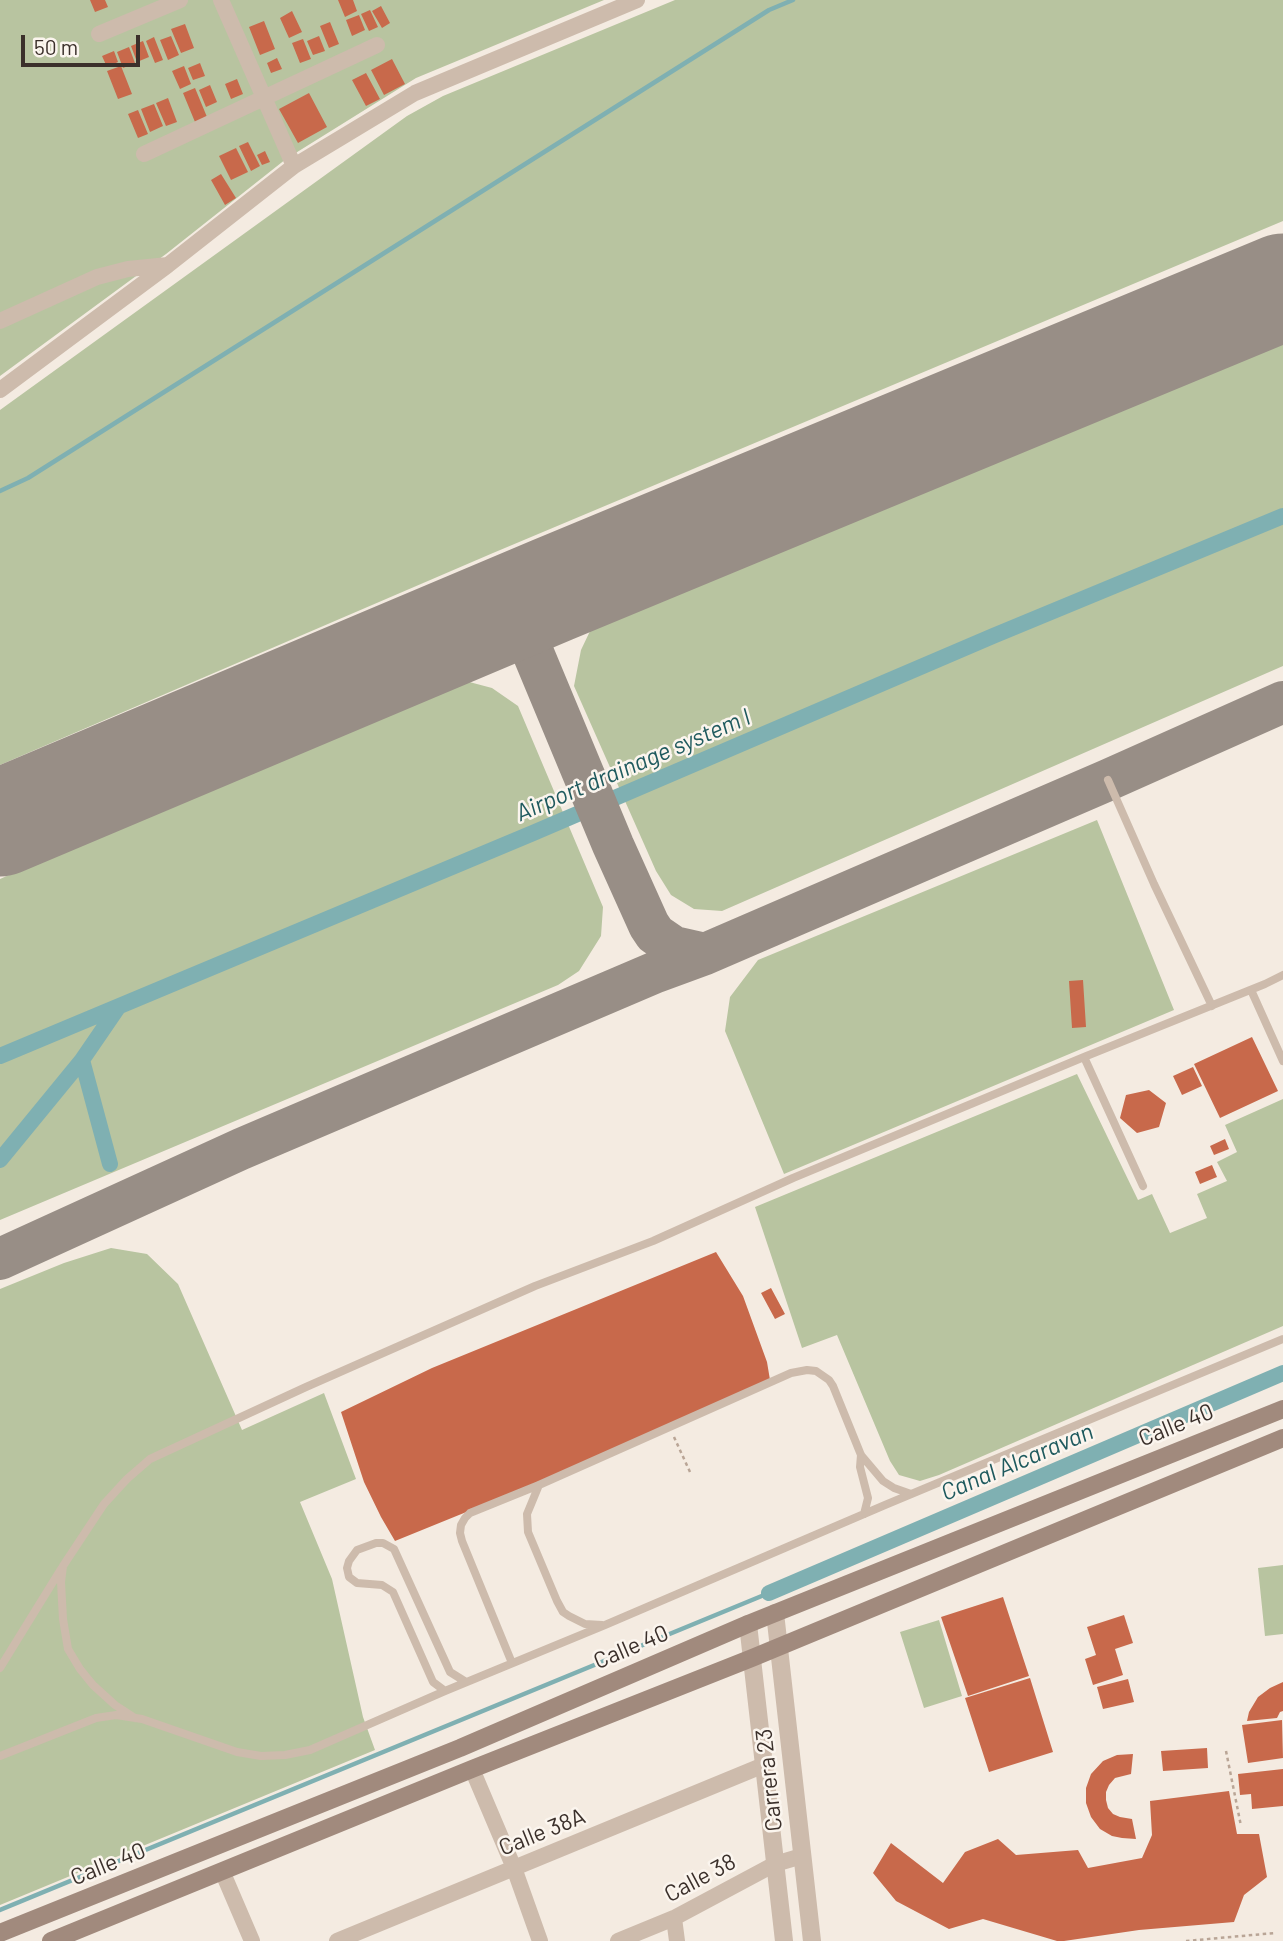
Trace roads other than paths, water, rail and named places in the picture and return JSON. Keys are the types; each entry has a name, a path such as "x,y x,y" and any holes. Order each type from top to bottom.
{"main road":[{"name":"Calle 40","path":"0,1933 460,1748 748,1623 1283,1409"},
{"path":"51,1941 779,1647 1283,1438"}],"street":[{"path":"99,34 180,0"},
{"path":"221,0 294,166"},
{"path":"0,390 168,265 294,166 415,93 637,0"},
{"path":"144,155 377,45"},
{"path":"0,321 97,277 128,269 168,265"},
{"name":"Carrera 23","path":"775,1613 812,1941"},
{"name":"Carrera 23","path":"748,1623 784,1941"},
{"name":"Calle 38A","path":"337,1941 764,1765"},
{"path":"472,1769 514,1868 540,1941"},
{"name":"Calle 38","path":"618,1941 639,1937 775,1864 802,1856"},
{"path":"222,1871 252,1941"},
{"path":"674,1918 677,1941"}],"lane":[{"path":"1108,780 1212,1006"},
{"path":"0,1668 104,1504 150,1459 536,1286 653,1241 793,1178 1283,975"},
{"path":"1251,990 1283,1060"},
{"path":"1084,1057 1143,1186"},
{"path":"0,1756 96,1718 116,1715 163,1726 237,1752 261,1756 310,1750 1283,1339"},
{"path":"512,1663 462,1541 460,1533 464,1518 470,1513 791,1373 807,1370 823,1375 833,1386 861,1455 883,1481 911,1494"},
{"path":"861,1455 860,1467 868,1498 864,1514"},
{"path":"539,1485 527,1514 528,1532 557,1601 563,1612 569,1616 585,1623 605,1625"},
{"path":"445,1691 433,1682 393,1592 382,1585 357,1583 349,1577 349,1561 357,1550 376,1543 383,1543 394,1549 450,1672 466,1682"},
{"path":"63,1566 63,1619 68,1648 93,1685 115,1705 135,1718"}],"waterway":[{"path":"0,491 28,478 769,10 793,0"},
{"name":"Airport drainage system I","path":"0,1056 1283,516"},
{"path":"110,1164 82,1060 119,1006"},
{"path":"0,1160 82,1060"},
{"name":"Canal Alcaravan","path":"769,1593 1283,1373"},
{"path":"0,1910 769,1593"}]}
